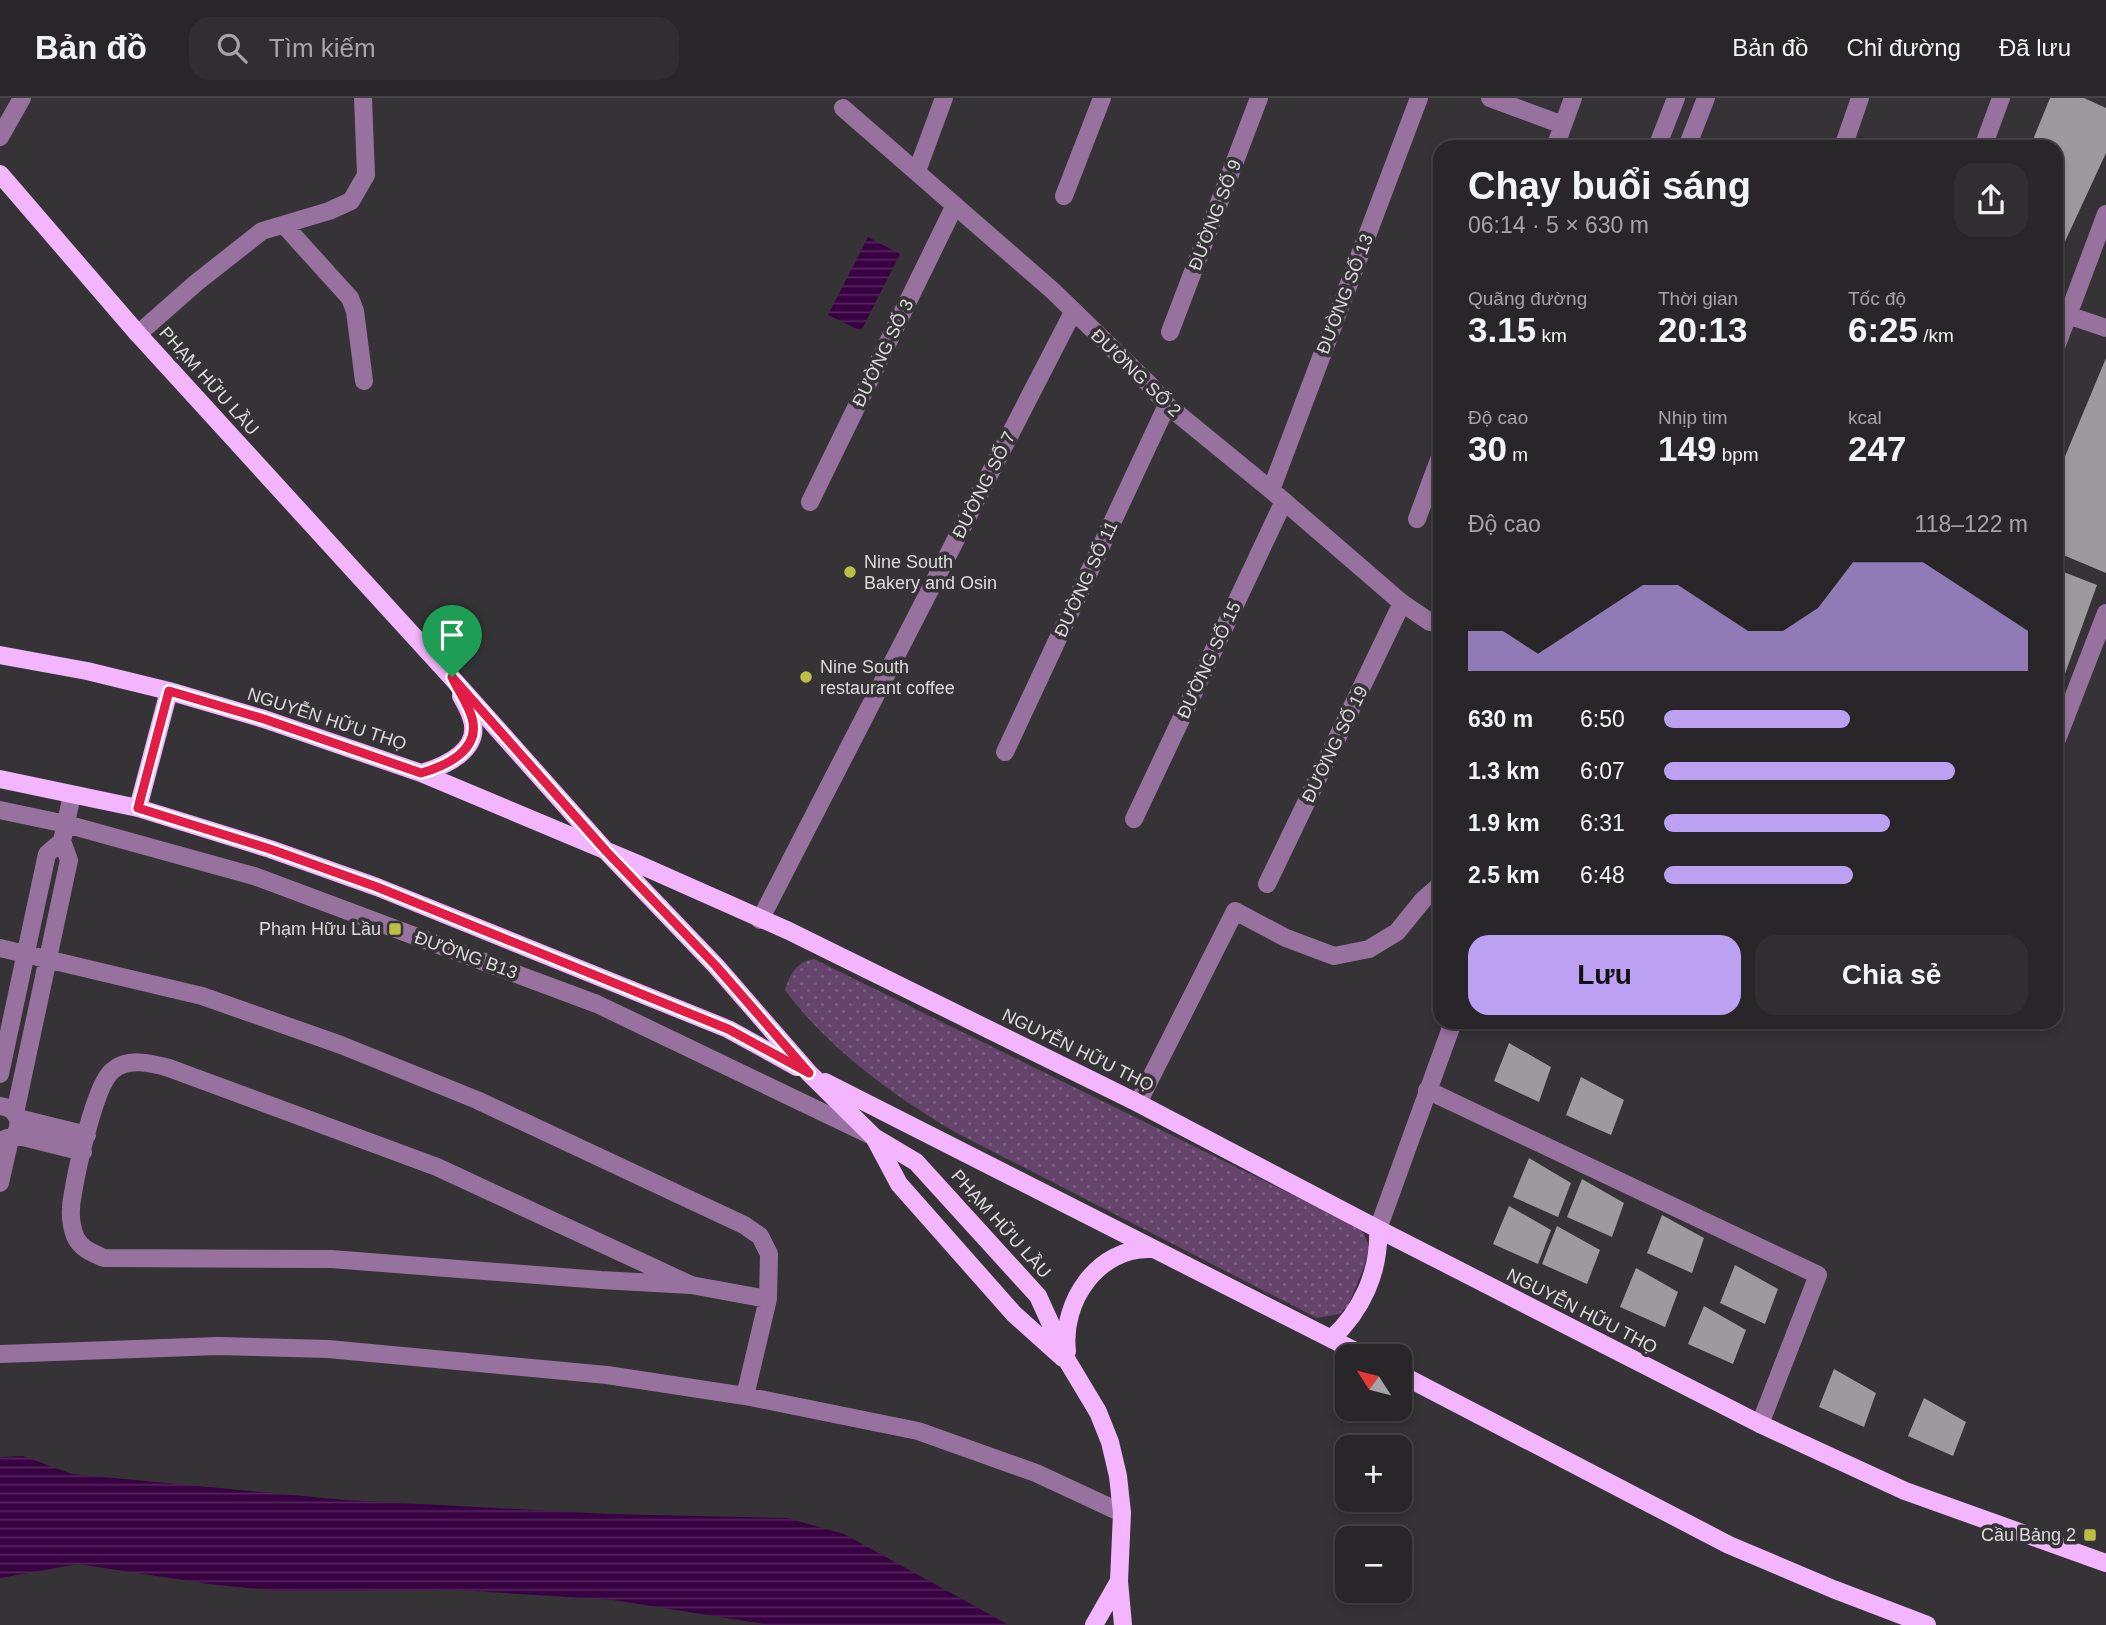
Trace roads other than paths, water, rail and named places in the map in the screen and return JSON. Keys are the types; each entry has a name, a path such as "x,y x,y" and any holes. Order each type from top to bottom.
{"main road":[{"name":"PHẠM HỮU LẦU","path":"0,174 138,334 452,677 606,851 716,966 809,1073 874,1137 916,1163 1038,1296 1068,1362 1098,1412 1110,1442 1118,1476 1122,1513 1119,1581 1123,1625"},
{"name":"NGUYỄN HỮU THỌ","path":"0,655 88,671 264,719 421,773 606,851 789,931 1138,1103 1760,1424 1905,1491 2106,1563"},
{"path":"421,773 441,767 459,757 472,739 473,720 452,677"},
{"path":"138,808 169,691"},
{"path":"0,779 138,808 270,849 377,887 728,1029 809,1073 1341,1344"},
{"name":"PHẠM HỮU LẦU","path":"874,1137 899,1184 1014,1314 1068,1362"},
{"path":"1331,1339 1358,1308 1368,1286 1376,1262 1378,1229"},
{"path":"1068,1362 1068,1321 1072,1306 1086,1283 1105,1262 1122,1252 1138,1248 1154,1249"},
{"path":"1412,1380 1729,1545 1927,1625"},
{"name":"PHẠM HỮU LẦU","path":"1095,1624 1119,1581"}],"street":[{"path":"0,137 22,98"},
{"path":"138,334 196,283 262,231 351,201 366,175 363,98"},
{"path":"917,171 944,98"},
{"path":"1064,196 1102,98"},
{"name":"ĐƯỜNG SỐ 9","path":"1170,332 1259,98"},
{"name":"ĐƯỜNG SỐ 13","path":"1277,495 1419,98"},
{"path":"1490,98 1563,125"},
{"path":"1558,140 1573,98"},
{"path":"1660,140 1676,98"},
{"path":"1690,140 1706,98"},
{"path":"1845,140 1860,98"},
{"path":"1986,140 2001,98"},
{"name":"ĐƯỜNG SỐ 2","path":"843,108 1053,291 1150,385 1167,405 1402,603 1433,623"},
{"name":"ĐƯỜNG SỐ 3","path":"810,502 955,205"},
{"path":"2063,311 2106,214"},
{"path":"284,225 350,298 355,311 364,381"},
{"name":"ĐƯỜNG SỐ 7","path":"760,920 1073,312"},
{"path":"2063,313 2106,328"},
{"name":"ĐƯỜNG SỐ 11","path":"1005,752 1167,405"},
{"path":"1417,519 1433,476"},
{"name":"ĐƯỜNG SỐ 15","path":"1134,819 1277,495"},
{"name":"ĐƯỜNG SỐ 19","path":"1267,884 1402,603"},
{"path":"2063,724 2106,613"},
{"path":"0,1183 9,1125 69,860 64,832 72,795"},
{"name":"ĐƯỜNG B13","path":"0,810 64,832 254,876 597,1004 874,1137"},
{"path":"0,1074 47,854 64,832"},
{"path":"1138,1103 1235,911 1286,938 1334,956 1368,949 1390,936 1433,892"},
{"path":"0,948 202,996 341,1045 477,1100 744,1225 760,1236 769,1254 768,1299 745,1396"},
{"path":"1378,1229 1450,1029"},
{"path":"691,1285 437,1167 341,1130 147,1062 128,1063 112,1070 101,1086 72,1194 71,1220 76,1238 88,1251 104,1258 331,1259 691,1285 768,1299"},
{"path":"1427,1090 1818,1275 1760,1424"},
{"path":"9,1125 85,1143"},
{"path":"607,1281 617,1267 614,1249"},
{"path":"0,1354 218,1346 328,1349 607,1374 745,1396 918,1431 1036,1473 1122,1513"}],"place":[{"name":"Nine South Bakery and Osin","path":"850,572"},
{"name":"Nine South restaurant coffee","path":"806,677"},
{"name":"Phạm Hữu Lầu","path":"395,929"},
{"name":"Cầu Bảng 2","path":"2090,1535"}]}
